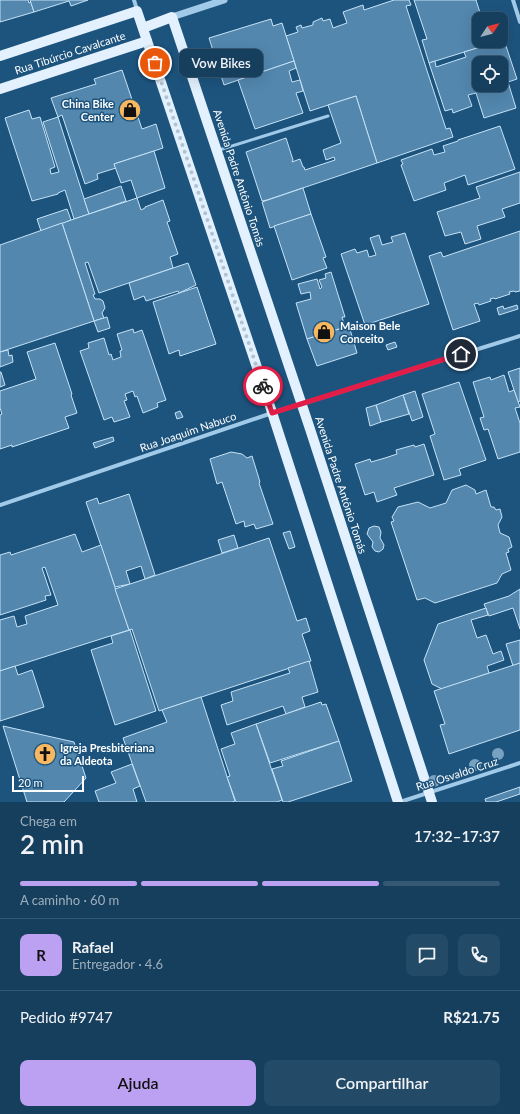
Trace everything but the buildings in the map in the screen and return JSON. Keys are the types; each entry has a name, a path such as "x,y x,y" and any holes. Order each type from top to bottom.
{"main road":[{"path":"137,10 272,413 399,802"},
{"name":"Rua Tibúrcio Cavalcante","path":"0,56 137,10"},
{"path":"143,28 172,17"},
{"name":"Avenida Padre Antônio Tomás","path":"172,17 301,403 430,797"},
{"name":"Rua Tibúrcio Cavalcante","path":"0,89 147,41"}],"street":[{"path":"134,0 137,10"},
{"path":"172,17 224,0"},
{"path":"513,0 520,22"},
{"name":"Rua Joaquim Nabuco","path":"0,505 301,403 520,336"},
{"name":"Rua Osvaldo Cruz","path":"399,802 430,797 520,763"}],"lane":[{"path":"217,151 328,116"}],"way so far":[{"path":"155,63 263,386"}],"place":[{"name":"Vow Bikes","path":"155,63"},
{"name":"China Bike Center","path":"130,110"},
{"name":"Maison Bele Conceito","path":"324,332"},
{"name":"Igreja Presbiteriana da Aldeota","path":"45,754"}],"route":[{"path":"263,386 272,413 461,354"}]}
